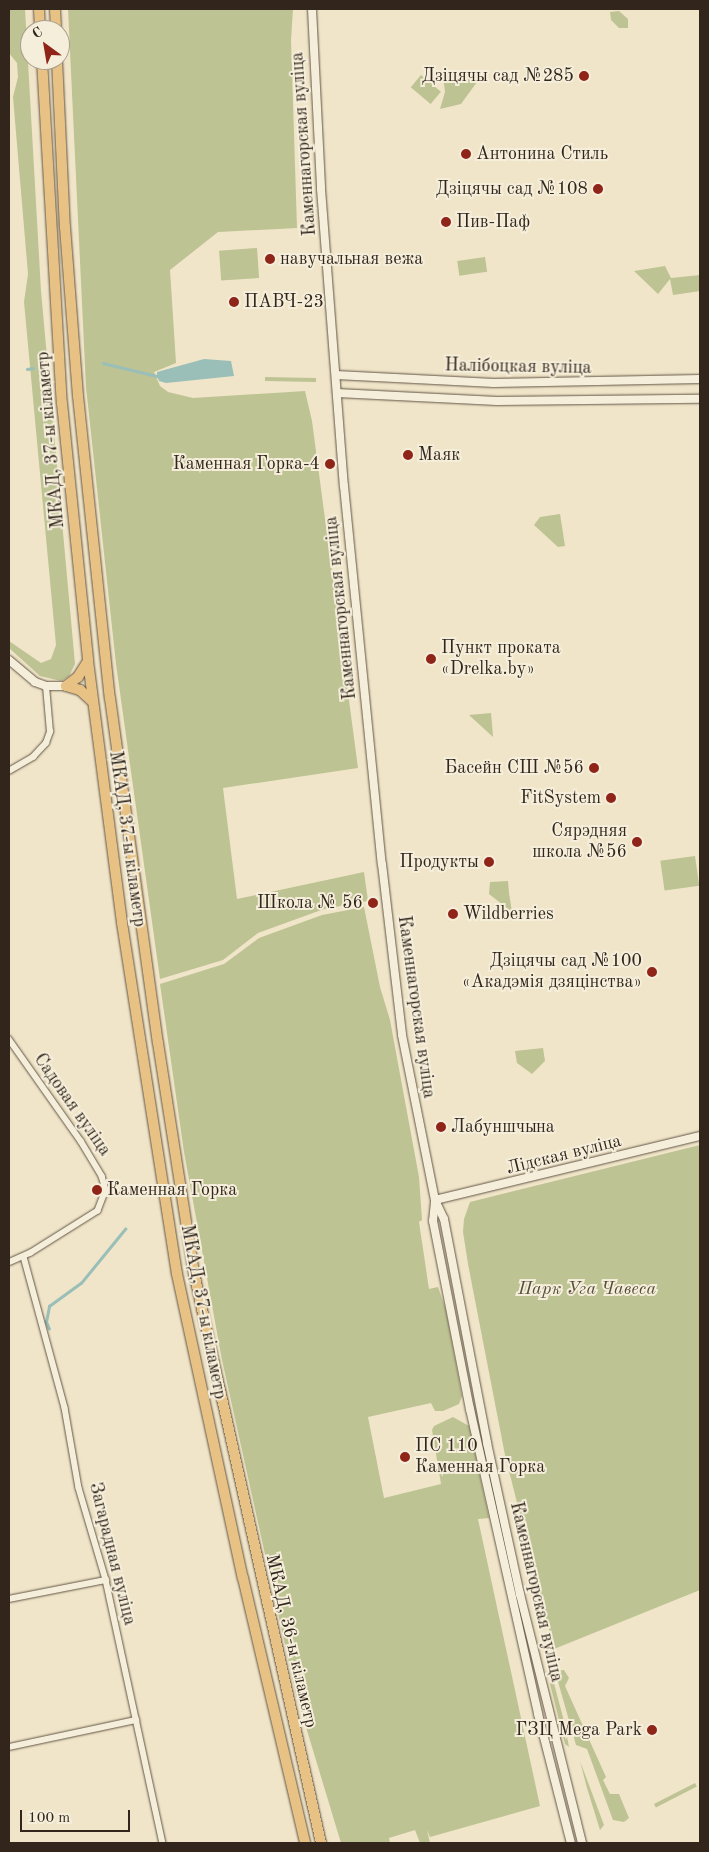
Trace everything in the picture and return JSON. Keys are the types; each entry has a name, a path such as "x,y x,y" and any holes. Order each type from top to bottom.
{"highway":[{"name":"МКАД, 37-ы кіламетр","path":"42,70 50,228 62,403 92,701 122,924 164,1197 214,1448"},
{"name":"МКАД, 37-ы кіламетр","path":"57,70 65,227 78,396 116,745 194,1273 230,1445"},
{"path":"66,686 78,677 88,660"},
{"path":"66,686 80,690 92,701"},
{"name":"МКАД, 36-ы кіламетр","path":"230,1445 321,1843"},
{"name":"МКАД, 36-ы кіламетр","path":"214,1448 305,1843"}],"main road":[{"name":"Каменнагорская вуліца","path":"312,9 313,67 337,393 394,973 402,1035 435,1200 444,1219 487,1443 520,1594 582,1843"},
{"name":"Налібоцкая вуліца","path":"336,375 494,383 700,379"},
{"name":"Налібоцкая вуліца","path":"337,393 497,401 700,398"},
{"path":"9,660 35,682 46,686 66,686"},
{"name":"Лідская вуліца","path":"435,1200 700,1136"},
{"name":"Каменнагорская вуліца","path":"435,1200 433,1221 470,1409 538,1714 571,1843"}],"street":[{"path":"9,771 19,766 46,743 50,732 46,686"},
{"name":"Садовая вуліца","path":"9,1039 81,1141 102,1176 106,1190 98,1211 24,1257"},
{"path":"9,1263 24,1257"},
{"name":"Загарадная вуліца","path":"24,1257 65,1408 79,1488 106,1580 163,1843"},
{"path":"9,1599 106,1580"},
{"path":"9,1747 136,1720"}],"green space":[{"path":"9,9 25,9 26,20 20,20 20,70 28,70 41,291 75,664 69,676 61,681 40,676 9,648 9,641 41,663 51,659 56,645 24,302 28,274 13,97 18,77 17,63 9,53"},
{"path":"68,9 293,9 291,40 297,228 218,232 170,270 176,363 154,372 160,386 168,392 193,398 305,391 312,421 358,768 223,788 237,899 364,872 368,901 324,909 258,933 223,960 160,979 116,664 86,387"},
{"path":"619,11 628,19 628,28 619,28 611,20 610,12"},
{"path":"485,71 461,104 440,109 445,92 443,76"},
{"path":"421,75 441,92 431,104 411,87"},
{"path":"257,248 259,278 221,281 219,251"},
{"path":"485,257 487,272 459,276 457,261"},
{"path":"665,266 671,278 700,275 700,291 673,295 670,279 658,294 634,271"},
{"path":"265,377 316,378 316,382 265,381"},
{"path":"560,514 565,546 558,547 534,525 540,517"},
{"path":"491,713 492,724 493,737 469,715"},
{"path":"695,856 699,886 665,891 660,861"},
{"path":"508,881 512,912 489,894 490,882"},
{"path":"364,907 380,987 390,1020 419,1177 422,1220 419,1222 429,1289 438,1287 446,1310 462,1396 459,1404 443,1411 435,1411 431,1403 368,1417 384,1498 441,1484 432,1430 434,1426 453,1417 469,1426 489,1518 478,1519 540,1806 430,1837 427,1830 430,1843 420,1843 415,1830 389,1838 390,1843 341,1843 296,1694 222,1360 184,1152 160,984 224,964 259,938 322,915"},
{"path":"543,1048 545,1061 532,1074 517,1063 515,1051"},
{"name":"Парк Уга Чавеса","path":"700,1145 700,1590 554,1649 505,1455 468,1264 463,1232 464,1219 470,1202"},
{"path":"564,1670 569,1678 565,1686 606,1777 603,1780 610,1794 619,1794 629,1818 624,1822 613,1820 587,1749 576,1745 555,1671"},
{"path":"552,1676 569,1747 565,1744 550,1684"},
{"path":"580,1761 604,1825 600,1830 587,1788"},
{"path":"695,1783 697,1787 656,1807 654,1804"}],"water":[{"path":"204,359 231,361 234,376 166,383 159,381 157,372"}],"waterway":[{"path":"103,363 157,376"},
{"path":"27,369 33,368"},
{"path":"49,1329 46,1322 49,1306 81,1283 125,1229"}],"place":[{"name":"Дзіцячы сад №285","path":"584,76"},
{"name":"Антонина Стиль","path":"466,154"},
{"name":"Дзіцячы сад №108","path":"598,189"},
{"name":"Пив-Паф","path":"446,222"},
{"name":"навучальная вежа","path":"270,259"},
{"name":"ПАВЧ-23","path":"234,302"},
{"name":"Маяк","path":"408,455"},
{"name":"Каменная Горка-4","path":"330,464"},
{"name":"Пункт проката «Drelka.by»","path":"431,659"},
{"name":"Басейн СШ №56","path":"594,768"},
{"name":"FitSystem","path":"611,798"},
{"name":"Сярэдняя школа №56","path":"637,842"},
{"name":"Продукты","path":"489,862"},
{"name":"Школа № 56","path":"373,903"},
{"name":"Wildberries","path":"453,914"},
{"name":"Дзіцячы сад №100 «Акадэмія дзяцінства»","path":"652,972"},
{"name":"Лабуншчына","path":"441,1127"},
{"name":"Каменная Горка","path":"97,1190"},
{"name":"ПС 110 Каменная Горка","path":"405,1457"},
{"name":"ГЗЦ Mega Park","path":"652,1730"}]}
